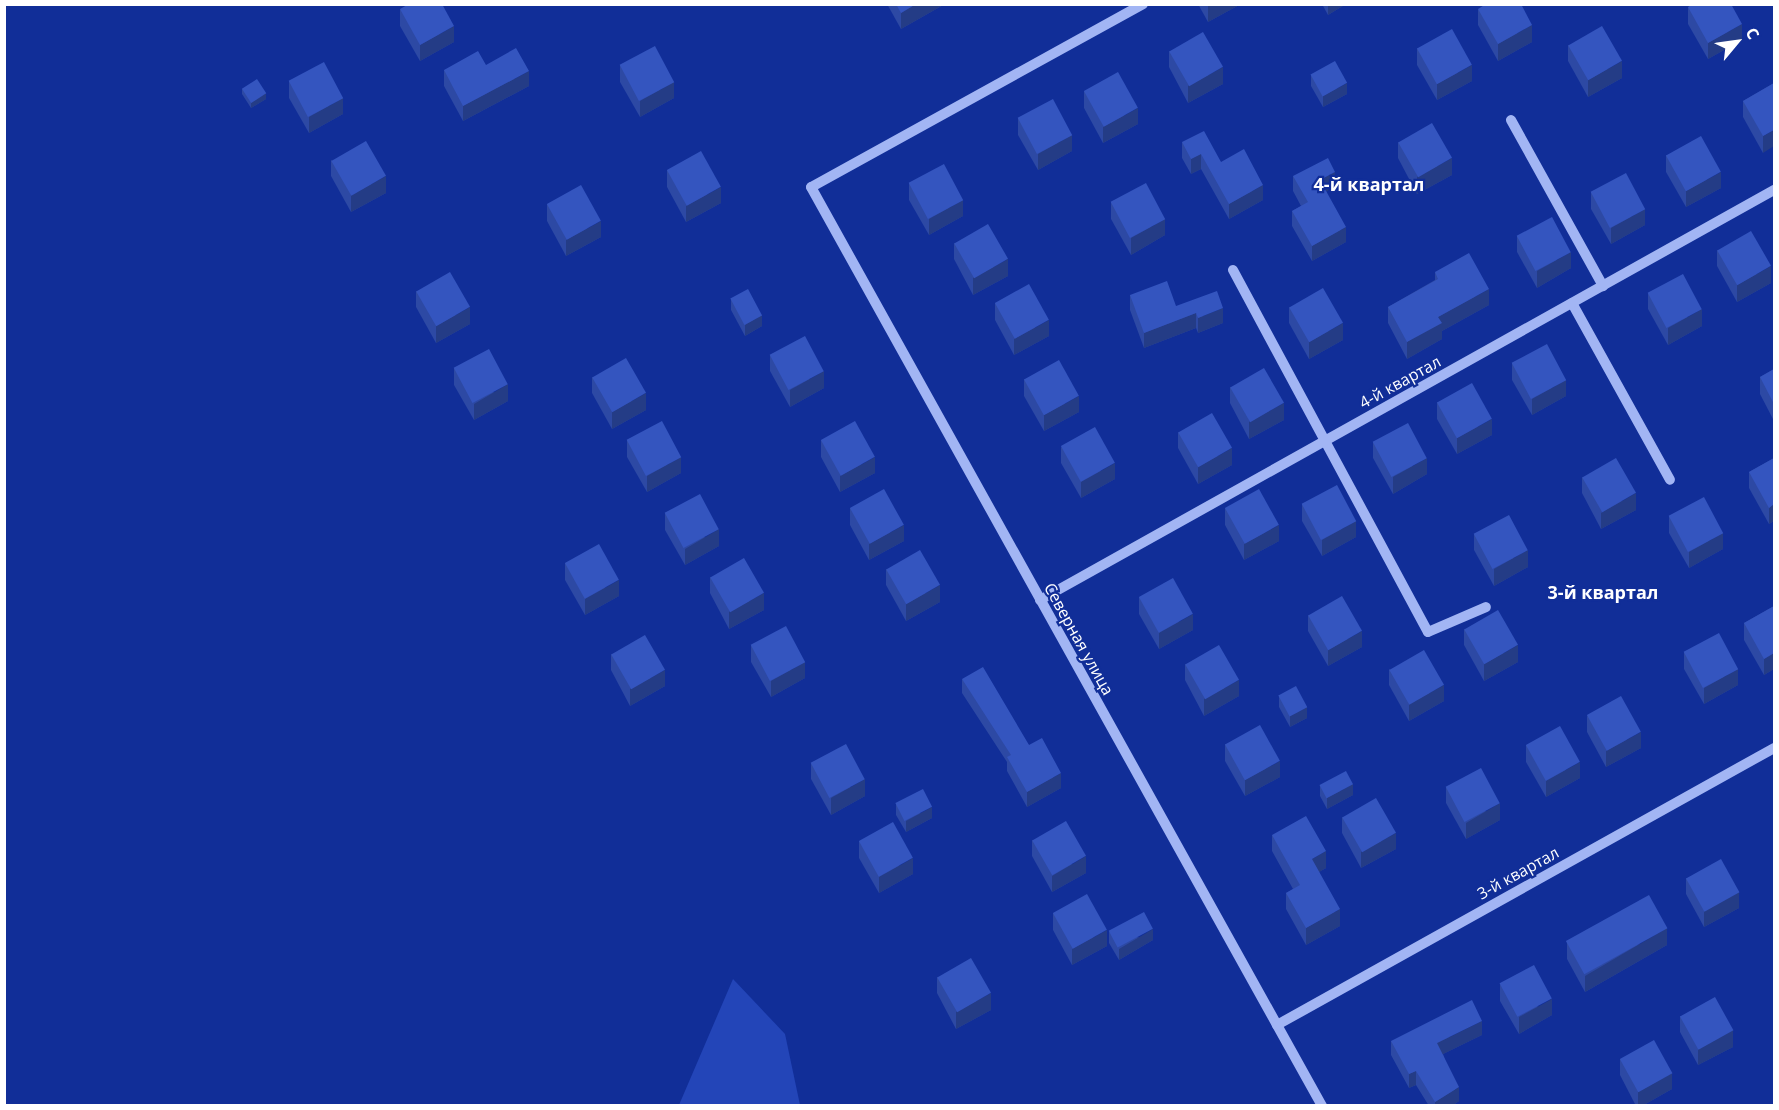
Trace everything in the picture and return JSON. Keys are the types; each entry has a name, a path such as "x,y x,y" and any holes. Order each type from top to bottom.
{"street":[{"name":"Северная улица","path":"1143,4 811,187 1322,1106"},
{"path":"1511,120 1603,286"},
{"name":"4-й квартал","path":"1040,600 1774,190"},
{"path":"1233,270 1328,439 1428,632 1486,607"},
{"path":"1572,303 1670,480"},
{"name":"3-й квартал","path":"1277,1025 1774,748"}],"shaded area":[{"path":"733,979 785,1034 800,1105 679,1105"}],"building":[{"path":"409,4 442,4 454,26 420,45 400,9"},
{"path":"896,4 916,4 901,13"},
{"path":"1486,4 1521,4 1532,25 1498,44 1478,9"},
{"path":"1693,4 1731,4 1742,24 1708,43 1688,7"},
{"path":"1602,26 1622,61 1588,80 1568,46"},
{"path":"1452,29 1472,65 1437,84 1417,48"},
{"path":"1203,32 1223,67 1189,86 1169,52"},
{"path":"655,46 674,82 639,101 620,65"},
{"path":"516,48 529,71 463,106 444,70 478,51 486,65"},
{"path":"1335,61 1347,83 1323,96 1311,75"},
{"path":"324,62 343,98 308,117 289,81"},
{"path":"1118,72 1138,108 1104,127 1084,91"},
{"path":"257,79 266,93 251,103 242,89"},
{"path":"1774,83 1774,130 1763,136 1743,101"},
{"path":"1053,99 1072,135 1037,154 1018,118"},
{"path":"1432,123 1452,158 1418,177 1398,142"},
{"path":"1204,131 1221,162 1244,149 1263,185 1229,204 1201,154 1191,159 1182,142"},
{"path":"1701,136 1721,172 1686,191 1666,155"},
{"path":"366,141 386,176 351,196 331,161"},
{"path":"701,151 721,187 687,206 667,170"},
{"path":"1328,158 1335,172 1320,180 1346,227 1312,246 1292,211 1308,202 1293,176"},
{"path":"944,164 963,200 928,219 909,183"},
{"path":"1626,173 1645,209 1610,228 1591,192"},
{"path":"1146,183 1165,219 1130,238 1111,202"},
{"path":"581,185 601,221 567,240 547,204"},
{"path":"1552,217 1571,252 1535,271 1517,236"},
{"path":"988,224 1008,259 974,278 954,244"},
{"path":"1751,231 1771,266 1737,285 1717,250"},
{"path":"1469,253 1489,289 1438,317 1442,323 1407,342 1388,307 1438,279 1435,272"},
{"path":"450,272 470,307 436,326 416,292"},
{"path":"1683,274 1702,309 1666,328 1648,293"},
{"path":"1167,281 1176,306 1217,291 1223,308 1198,318 1196,313 1144,333 1130,295"},
{"path":"1029,284 1049,320 1015,339 995,303"},
{"path":"1323,288 1343,323 1309,342 1289,308"},
{"path":"748,289 762,315 744,325 730,298"},
{"path":"805,336 824,371 788,390 770,355"},
{"path":"1547,344 1566,380 1531,399 1512,363"},
{"path":"489,349 508,384 472,403 454,368"},
{"path":"626,358 646,393 612,412 592,378"},
{"path":"1059,360 1079,396 1044,415 1024,379"},
{"path":"1264,368 1284,403 1250,422 1230,388"},
{"path":"1774,369 1774,404 1760,377"},
{"path":"1472,383 1492,419 1457,438 1437,402"},
{"path":"1212,413 1232,448 1198,467 1178,432"},
{"path":"662,421 681,457 646,476 627,440"},
{"path":"855,421 875,457 841,476 821,440"},
{"path":"1408,423 1427,458 1391,477 1373,442"},
{"path":"1095,427 1115,463 1081,482 1061,446"},
{"path":"1616,458 1636,493 1602,512 1582,478"},
{"path":"1774,458 1774,504 1769,508 1749,472"},
{"path":"1337,485 1356,521 1321,540 1302,504"},
{"path":"884,489 904,525 870,544 850,508"},
{"path":"1259,489 1279,525 1245,544 1225,508"},
{"path":"700,494 719,529 683,548 665,513"},
{"path":"1704,497 1723,533 1688,552 1669,516"},
{"path":"1509,515 1528,550 1492,569 1474,534"},
{"path":"599,544 619,580 585,599 565,563"},
{"path":"920,550 940,585 906,604 886,570"},
{"path":"744,558 764,593 730,612 710,578"},
{"path":"1173,578 1193,614 1159,633 1139,597"},
{"path":"1342,596 1362,631 1328,650 1308,616"},
{"path":"1774,606 1774,653 1764,659 1744,623"},
{"path":"1498,610 1518,645 1484,664 1464,630"},
{"path":"786,626 805,662 770,681 751,645"},
{"path":"1719,633 1738,669 1703,688 1684,652"},
{"path":"645,635 665,670 631,689 611,654"},
{"path":"1219,645 1239,680 1205,699 1185,664"},
{"path":"1424,650 1444,685 1409,705 1389,670"},
{"path":"983,667 1029,745 1042,738 1061,773 1027,792 1007,757 1011,755 962,679"},
{"path":"1296,686 1307,707 1290,717 1278,695"},
{"path":"1621,696 1641,732 1607,751 1587,715"},
{"path":"1260,725 1280,761 1245,780 1225,744"},
{"path":"1560,726 1580,762 1546,781 1526,745"},
{"path":"846,744 865,779 829,798 811,763"},
{"path":"1481,768 1500,803 1464,822 1446,787"},
{"path":"1346,771 1353,784 1327,798 1320,785"},
{"path":"923,789 932,807 904,821 895,803"},
{"path":"1376,798 1396,833 1362,852 1342,817"},
{"path":"1306,816 1326,851 1312,859 1340,909 1306,928 1286,893 1300,885 1272,835"},
{"path":"1066,821 1086,856 1052,875 1032,840"},
{"path":"893,822 913,858 879,877 859,841"},
{"path":"1721,859 1739,892 1704,912 1686,878"},
{"path":"1087,894 1107,930 1073,949 1053,913"},
{"path":"1649,895 1667,928 1584,974 1566,941"},
{"path":"1144,912 1153,929 1118,948 1109,931"},
{"path":"971,958 991,993 957,1012 937,978"},
{"path":"1534,965 1552,999 1517,1017 1500,983"},
{"path":"1715,997 1733,1030 1698,1050 1680,1016"},
{"path":"1472,1000 1482,1021 1437,1043 1459,1087 1435,1102 1416,1071 1409,1074 1391,1041"},
{"path":"1654,1040 1672,1073 1638,1092 1620,1059"}],"district":[{"name":"4-й квартал","path":"1369,184"},
{"name":"3-й квартал","path":"1603,592"}]}
